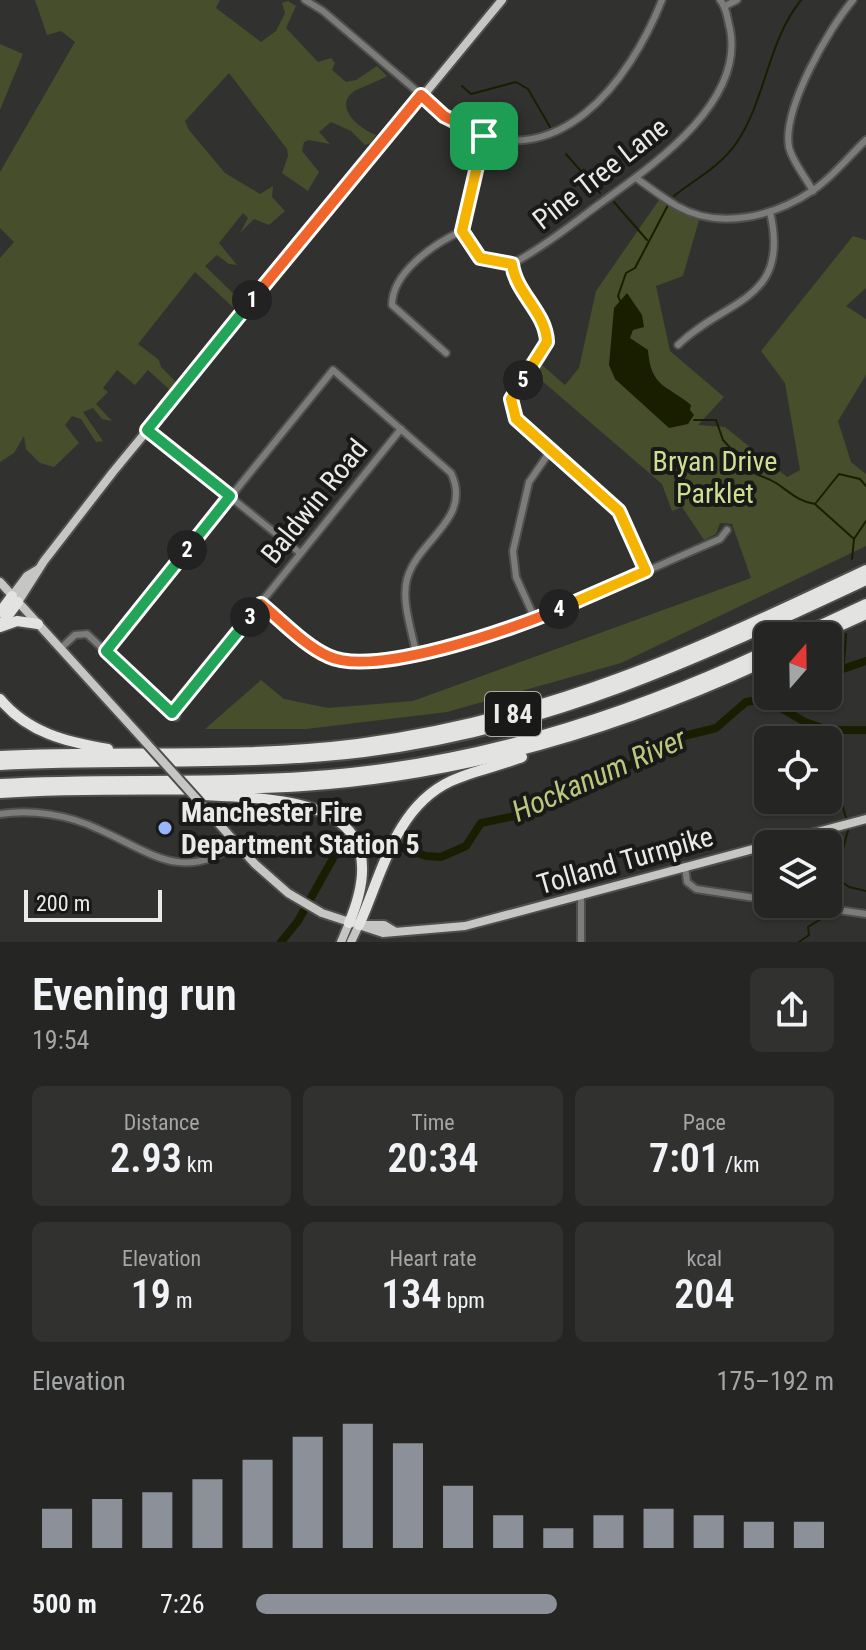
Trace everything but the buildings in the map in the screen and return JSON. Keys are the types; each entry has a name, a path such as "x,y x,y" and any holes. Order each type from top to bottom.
{"highway":[{"name":"I 84","path":"0,756 248,752 346,745 504,716 659,666 866,570"},
{"path":"0,765 300,758 366,752 466,734 550,713 635,685 866,580"},
{"path":"0,612 15,599"},
{"path":"0,627 15,599"},
{"path":"827,622 866,604"},
{"path":"842,625 866,614"},
{"path":"0,627 17,621 38,624"},
{"path":"0,784 277,779 428,762 583,725 669,694 754,656"},
{"name":"I 84","path":"0,793 290,787 379,779 491,759 583,734 679,699 754,666"},
{"path":"0,699 21,720 44,733 82,745 134,754"},
{"path":"354,924 398,833 420,803 448,783 583,734"},
{"path":"155,790 310,806 337,819 355,840 362,857 363,887 354,924"}],"main road":[{"path":"15,599 147,430 502,0"},
{"name":"Tolland Turnpike","path":"0,582 272,880 317,910 383,933 451,929 866,819"},
{"path":"341,942 354,924"},
{"path":"351,942 354,924"}],"street":[{"path":"305,0 444,116 484,136 529,138 557,130 588,112 614,89 633,63 662,0"},
{"path":"723,3 737,0"},
{"path":"813,191 790,150 791,118 834,22 853,0"},
{"name":"Pine Tree Lane","path":"512,264 636,178 667,154 693,127 721,86 730,63 732,40 723,3"},
{"path":"484,136 462,231 480,258 512,264 523,294 542,321 547,342 535,365 516,388 511,409 516,419 619,511 646,571"},
{"path":"636,178 678,207 701,215 721,218 770,212 813,191 866,140"},
{"path":"678,345 731,311 758,287 775,255 776,237 770,212"},
{"path":"446,353 392,305 392,293 421,256 462,231"},
{"path":"61,648 82,633 106,651 333,370 451,473 457,486 454,511 414,564 405,584 416,653"},
{"name":"Baldwin Road","path":"106,651 174,715 401,429"},
{"path":"147,430 300,553"},
{"path":"535,619 516,577 513,551 529,482 551,450"},
{"path":"261,604 319,650 338,660 358,662 416,653 468,641 535,619 720,539 727,530"},
{"path":"0,814 30,813 71,819 95,827 160,860 178,863 207,860 237,844"},
{"path":"685,866 687,882 696,889 754,898"},
{"path":"581,895 581,942"},
{"path":"842,911 866,914"}],"green space":[{"path":"35,0 220,0 216,8 261,42 276,31 285,13 282,3 288,1 296,6 286,28 318,62 331,58 335,63 332,70 346,82 356,80 377,66 387,76 353,92 346,105 351,118 376,135 371,143 365,145 351,131 331,122 319,132 330,144 304,142 302,151 319,172 308,191 282,173 288,156 287,149 229,73 185,121 225,173 260,194 273,186 272,197 285,211 269,225 254,219 240,233 248,218 243,213 219,243 237,265 229,264 217,255 205,266 242,302 236,310 195,272 138,344 159,360 161,367 177,383 171,391 148,370 135,385 117,370 103,388 108,392 96,404 112,421 102,419 93,408 83,412 103,441 96,442 81,419 72,416 65,425 79,443 54,467 40,463 26,449 24,436 14,453 0,462 0,258 14,242 0,228 0,172 75,42 61,31 47,35"},
{"path":"0,44 23,54 0,110"},
{"name":"Bryan Drive Parklet","path":"659,200 699,220 683,276 656,286 670,351 724,397 698,425 725,427 787,477 800,470 785,383 761,351 853,236 866,240 866,288 846,306 866,319 866,375 838,421 851,462 866,474 866,546 621,663 447,712 306,729 205,729 261,680 284,699 328,708 413,701 751,578 732,524 720,523 716,534 704,540 682,507 672,511 662,484 534,374 542,365 565,385 579,368 596,291"}],"shaded area":[{"path":"627,293 642,315 644,327 633,330 630,338 648,350 656,379 691,405 694,415 688,424 669,428 615,379 609,365 614,308"}],"waterway":[{"path":"674,196 714,167 735,145 754,110 781,34 801,0"},
{"path":"462,86 471,94 516,82 528,89 550,127"},
{"path":"566,154 600,193"},
{"path":"614,202 647,240"},
{"path":"621,303 618,296 626,273 635,268 668,205"},
{"path":"694,420 716,420 723,440 733,451 745,455 752,471 803,501 815,504 839,474 860,479 866,486"},
{"path":"816,505 854,539"},
{"path":"852,559 854,539 866,521"},
{"path":"842,665 846,634"},
{"name":"Hockanum River","path":"842,669 866,661"},
{"name":"Hockanum River","path":"281,942 298,921 336,853 388,843 426,856 441,857 466,846 481,823 515,816 548,797 594,784 618,769 648,759 680,737 716,728 746,702 754,701"},
{"path":"784,710 828,730 866,730"},
{"path":"842,804 847,821"},
{"path":"849,827 835,877 849,887 866,891"},
{"path":"799,942 809,935 808,927 823,918"}],"place":[{"name":"Manchester Fire Department Station 5","path":"165,828"}],"route":[{"path":"421,95 459,126 484,136 462,231 480,258 512,264 523,294 547,332 543,353 516,388 511,409 516,419 619,511 646,571 535,619 468,641 358,662 329,657 261,604 172,713 106,651 230,496 147,430 421,95"}]}
